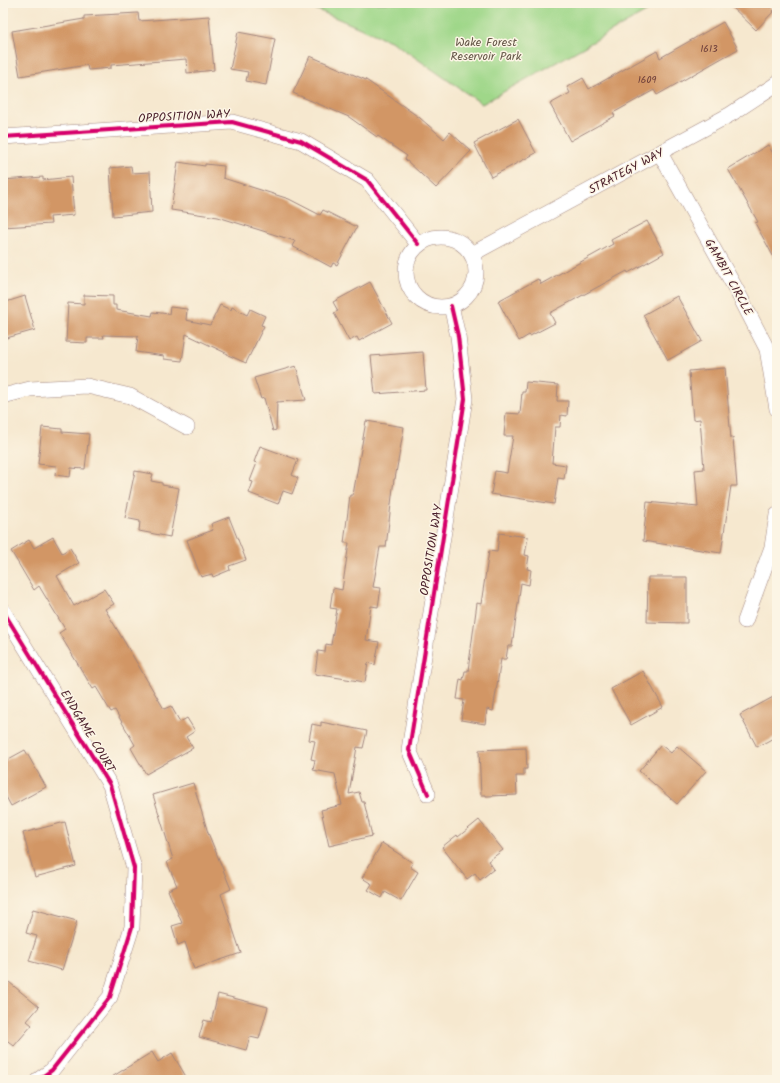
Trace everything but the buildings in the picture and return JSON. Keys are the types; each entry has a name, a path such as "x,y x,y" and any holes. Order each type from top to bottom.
{"street":[{"name":"STRATEGY WAY","path":"472,254 731,114 777,83"},
{"name":"OPPOSITION WAY","path":"3,137 232,122 301,141 366,180 418,244"},
{"name":"GAMBIT CIRCLE","path":"660,153 737,291 767,349 777,409"},
{"path":"437,236 457,240 466,246 472,254 476,265 476,276 472,287 466,296 450,306 435,306 424,303 415,296 408,286 406,264 411,253 418,244 427,239 437,236"},
{"name":"OPPOSITION WAY","path":"428,794 409,750 465,399 458,336 450,306"},
{"path":"3,396 30,389 87,386 130,396 187,427"},
{"path":"745,621 772,547 777,515"},
{"name":"ENDGAME COURT","path":"3,611 110,786 134,868 132,927 110,997 52,1070 38,1080"}],"green space":[{"name":"Wake Forest Reservoir Park","path":"290,3 662,3 482,104 393,42 315,9"}],"cycle path":[{"path":"3,137 232,122 301,141 367,180 418,244"},
{"path":"428,794 409,750 465,399 458,336 451,306"},
{"path":"3,611 110,785 134,868 132,927 110,997 52,1070 38,1080"}]}
